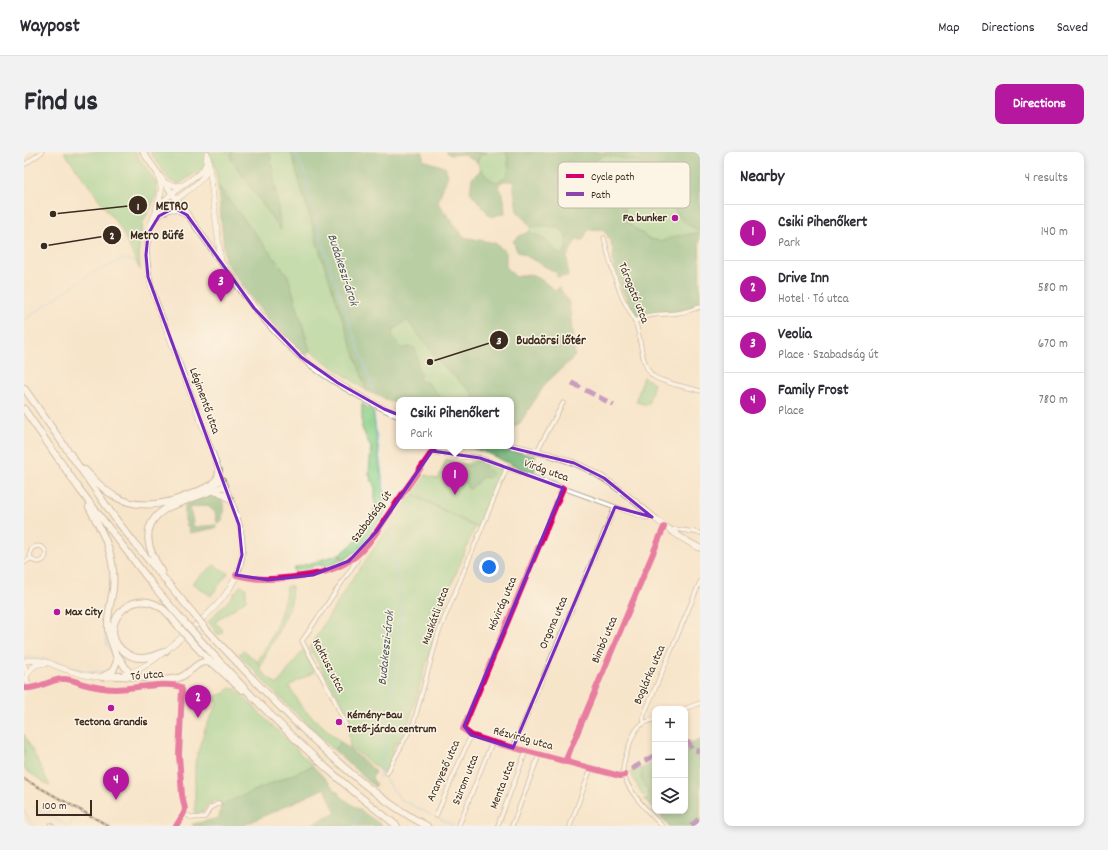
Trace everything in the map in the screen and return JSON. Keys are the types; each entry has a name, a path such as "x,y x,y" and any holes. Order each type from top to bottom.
{"highway":[{"path":"24,388 65,448 136,545 187,607 249,677 357,778 389,802 427,826"},
{"path":"24,409 80,490 155,588 241,687"},
{"path":"65,448 104,489 114,496 128,502 146,505 161,504 214,487 219,471"},
{"path":"187,607 154,559 148,544 148,531 155,518 164,509 224,483"},
{"path":"214,487 230,499"},
{"path":"80,490 103,533 112,557 114,578 108,627 117,661 116,667 110,674 102,677"},
{"path":"166,651 144,658 127,654 118,646 114,636 114,624 124,608 138,601 148,602 164,609 190,640 216,666 241,687 338,779 397,826"},
{"path":"115,651 129,673"},
{"path":"116,676 149,679 174,679 187,675 202,662 216,666"}],"main road":[{"path":"143,152 254,308 301,357 338,383 396,414"},
{"path":"207,153 210,165 221,263"},
{"name":"Légimentő utca","path":"56,666 84,675 102,677 129,673 151,662 210,613 221,601 236,575 241,559 242,545 239,525 153,293 148,277 146,255 150,229 157,210 172,194 203,170 206,164 207,153"},
{"path":"150,229 168,206 205,176 210,165"},
{"path":"150,229 154,213 162,195 161,183 156,172"},
{"path":"164,182 177,186 183,185"},
{"path":"159,216 168,209 174,208 187,215"},
{"path":"209,245 219,241"},
{"path":"514,447 565,459 596,473 612,484 664,527 700,548"},
{"path":"24,661 40,660 56,666"},
{"path":"24,681 32,667 39,664 56,666"},
{"path":"24,665 27,674"}],"street":[{"path":"24,165 42,152"},
{"name":"Tárogató utca","path":"604,238 618,288 635,322 644,361 652,375 659,379 700,391"},
{"path":"635,322 657,314 679,313 700,307"},
{"path":"537,452 563,403"},
{"name":"Virág utca","path":"432,451 458,457 474,456 646,518 652,517"},
{"name":"Szabadság út","path":"236,575 252,579 268,580 313,575 340,566 356,556 377,531 432,451"},
{"name":"Muskátli utca","path":"387,773 414,722 438,634 507,467"},
{"name":"Hóvirág utca","path":"464,729 563,488"},
{"name":"Orgona utca","path":"514,748 615,507"},
{"name":"Bimbó utca","path":"565,762 664,527"},
{"path":"671,532 675,529 700,533"},
{"path":"35,546 42,546 46,557 39,562 34,561 31,558 30,551 35,546"},
{"name":"Kaktusz utca","path":"347,728 302,641 357,560 356,556"},
{"path":"24,563 31,558"},
{"name":"Boglárka utca","path":"625,775 623,770 627,750 639,726 644,722 643,717 700,582"},
{"path":"27,674 28,683 37,687"},
{"name":"Tó utca","path":"24,688 30,689 51,681 65,679 110,689 170,685 181,688 179,756 182,795 185,809 184,813"},
{"path":"688,708 700,703"},
{"path":"644,722 652,720"},
{"name":"Rézvirág utca","path":"464,729 471,735 492,742 620,776 625,775"},
{"name":"Aranyeső utca","path":"436,816 471,735"},
{"name":"Szirom utca","path":"459,825 492,742"},
{"name":"Menta utca","path":"498,825 526,751"},
{"path":"512,826 539,755"},
{"path":"570,826 591,768"},
{"path":"625,775 636,798 662,826"},
{"path":"176,826 184,813 192,818 205,817 210,808 220,803"}],"highlighted area":[{"path":"174,208 187,215 254,308 301,357 338,383 384,409 434,429 574,463 604,478 652,517 615,507 513,748 471,735 464,726 563,488 480,458 432,451 377,531 349,561 313,575 268,580 236,575 242,555 239,525 148,277 146,255 148,234 159,216"}],"green space":[{"path":"64,152 135,152 157,184 157,194 143,222 139,248 140,270 121,229"},
{"path":"150,152 231,152 231,159 280,229 270,152 291,152 319,249 367,391 310,351 288,276 218,186 214,161 179,184 170,181"},
{"path":"231,152 270,152 281,230 231,159"},
{"path":"291,152 423,152 423,160 445,167 448,175 438,203 464,237 495,243 506,252 506,267 516,277 528,274 540,279 556,291 559,287 569,303 575,356 546,383 520,423 514,427 514,397 474,397 475,395 444,367 407,320 393,330 392,336 402,349 409,347 415,348 418,363 417,367 421,374 417,380 428,383 440,397 396,397 396,404 367,391 319,249"},
{"path":"446,152 489,152 481,154 477,162 464,154 450,155"},
{"path":"489,152 507,153 509,173 506,178 496,182 489,179 480,169 477,162 481,154"},
{"path":"506,152 700,152 700,231 683,221 674,208 690,208 690,162 638,162 605,155 593,162 558,162 558,208 625,208 626,220 634,228 650,239 662,241 677,236 699,233 700,306 675,312 661,312 636,318 623,293 612,260 614,253 610,240 603,229 588,230 583,240 576,240 567,257 568,276 557,277 557,273 517,251 513,241 521,235 529,232 545,240 562,255 566,249 567,240 563,231 559,228 540,226 531,227 517,211 513,181 504,181 498,185 504,199 505,213 491,217 470,192 472,178 481,170 489,179 496,182 505,178 509,169"},
{"path":"605,155 638,162 593,162"},
{"path":"218,186 288,276 310,351 306,356 263,314 225,261"},
{"path":"674,208 683,221 700,231 700,234 693,233 687,236 677,236 662,241 650,239 634,228 626,220 625,209"},
{"path":"537,225 554,226 564,231 567,243 566,249 562,255 545,240 529,232 531,227"},
{"path":"410,312 447,370 475,395 473,397 399,397 421,381 384,330"},
{"path":"643,377 654,383 648,405 636,402"},
{"path":"362,404 373,411 386,511 378,525 361,546 342,561 341,554 366,532 375,507 375,488 369,474 371,448 362,428"},
{"path":"474,449 504,449 536,456 533,462 536,467 533,474"},
{"path":"446,459 467,464 471,461 480,460 503,470 478,528 412,493 423,474 438,479"},
{"path":"446,459 468,466 478,461 485,463 485,467 493,473 489,478 482,477 471,489 467,488 467,483 455,483 458,476 443,468"},
{"path":"213,494 220,497 223,504 222,521 217,523 215,512 209,505 190,508 194,527 216,525 216,528 190,533 185,520 185,505 188,502"},
{"path":"412,494 475,527 446,598 410,719 400,741 395,744 392,751 395,752 385,774 350,747 347,711 309,648 347,587"},
{"path":"340,554 340,561 326,567 314,565 310,571 294,573 294,568"},
{"path":"214,565 228,573 211,596 192,583"},
{"path":"241,585 246,588 246,600 215,622 223,630 221,634 217,634 208,621 228,601"},
{"path":"287,586 292,586 291,603 261,665 257,662 268,644 276,626"},
{"path":"304,649 314,672 289,686 302,708 341,742 334,750 272,690 239,654 244,650 261,666 260,670 277,685"},
{"path":"229,688 236,689 313,766 221,805 216,800 208,804 202,813 195,814 195,762 205,729 218,702 211,698 225,694"},
{"path":"24,734 50,786 24,769"},
{"path":"700,740 700,826 669,826 659,814 688,814 688,743"},
{"path":"341,742 375,772 372,778 376,784 375,787 334,750"},
{"path":"652,763 652,807 644,799 649,794 641,778 642,768"},
{"path":"313,766 344,799 383,826 308,826 336,813 325,788 242,826 193,826 192,824 219,818 221,805"},
{"path":"640,767 645,776 649,793 643,796 630,772"}],"waterway":[{"name":"Budakeszi-árok","path":"296,152 306,177 330,267 374,392"},
{"path":"24,320 89,275 123,259 134,261"},
{"name":"Budakeszi-árok","path":"374,414 386,507"},
{"name":"Budakeszi-árok","path":"379,778 401,623 400,598 389,521"},
{"path":"108,602 110,579"},
{"path":"105,633 107,645 112,654"},
{"path":"24,658 38,657 85,671 105,672"},
{"path":"257,678 260,675"},
{"path":"381,773 400,799 431,815"},
{"path":"47,815 54,804"},
{"path":"34,807 68,826"},
{"path":"24,810 33,826"},
{"name":"Budakeszi-árok","path":"353,826 361,812"},
{"path":"69,826 75,816"},
{"path":"439,818 454,826"}],"railway":[{"path":"24,779 109,826"}],"marked path":[{"path":"572,383 614,405"},
{"path":"688,743 692,750 700,751"},
{"path":"632,769 652,757"},
{"path":"691,826 700,818"}],"cycle path":[{"path":"236,575 265,579 301,576 315,574 343,565 361,551 372,538 434,449"},
{"path":"563,488 463,729 471,735 492,742 620,776 625,775"},
{"path":"565,762 664,527"},
{"path":"24,688 34,688 57,680 65,679 108,689 167,685 181,687 179,755 182,795 185,809 176,826"}],"place":[{"name":"METRO","path":"53,214"},
{"name":"Fa bunker","path":"675,218"},
{"name":"Metro Büfé","path":"44,246"},
{"name":"Veolia","path":"221,302"},
{"name":"Budaörsi lőtér","path":"430,362"},
{"name":"Csiki Pihenőkert","path":"455,495"},
{"name":"Max City","path":"57,612"},
{"name":"Tectona Grandis","path":"111,708"},
{"name":"Drive Inn","path":"198,718"},
{"name":"Kémény-Bau Tető-járda centrum","path":"339,722"},
{"name":"Family Frost","path":"116,800"}]}
